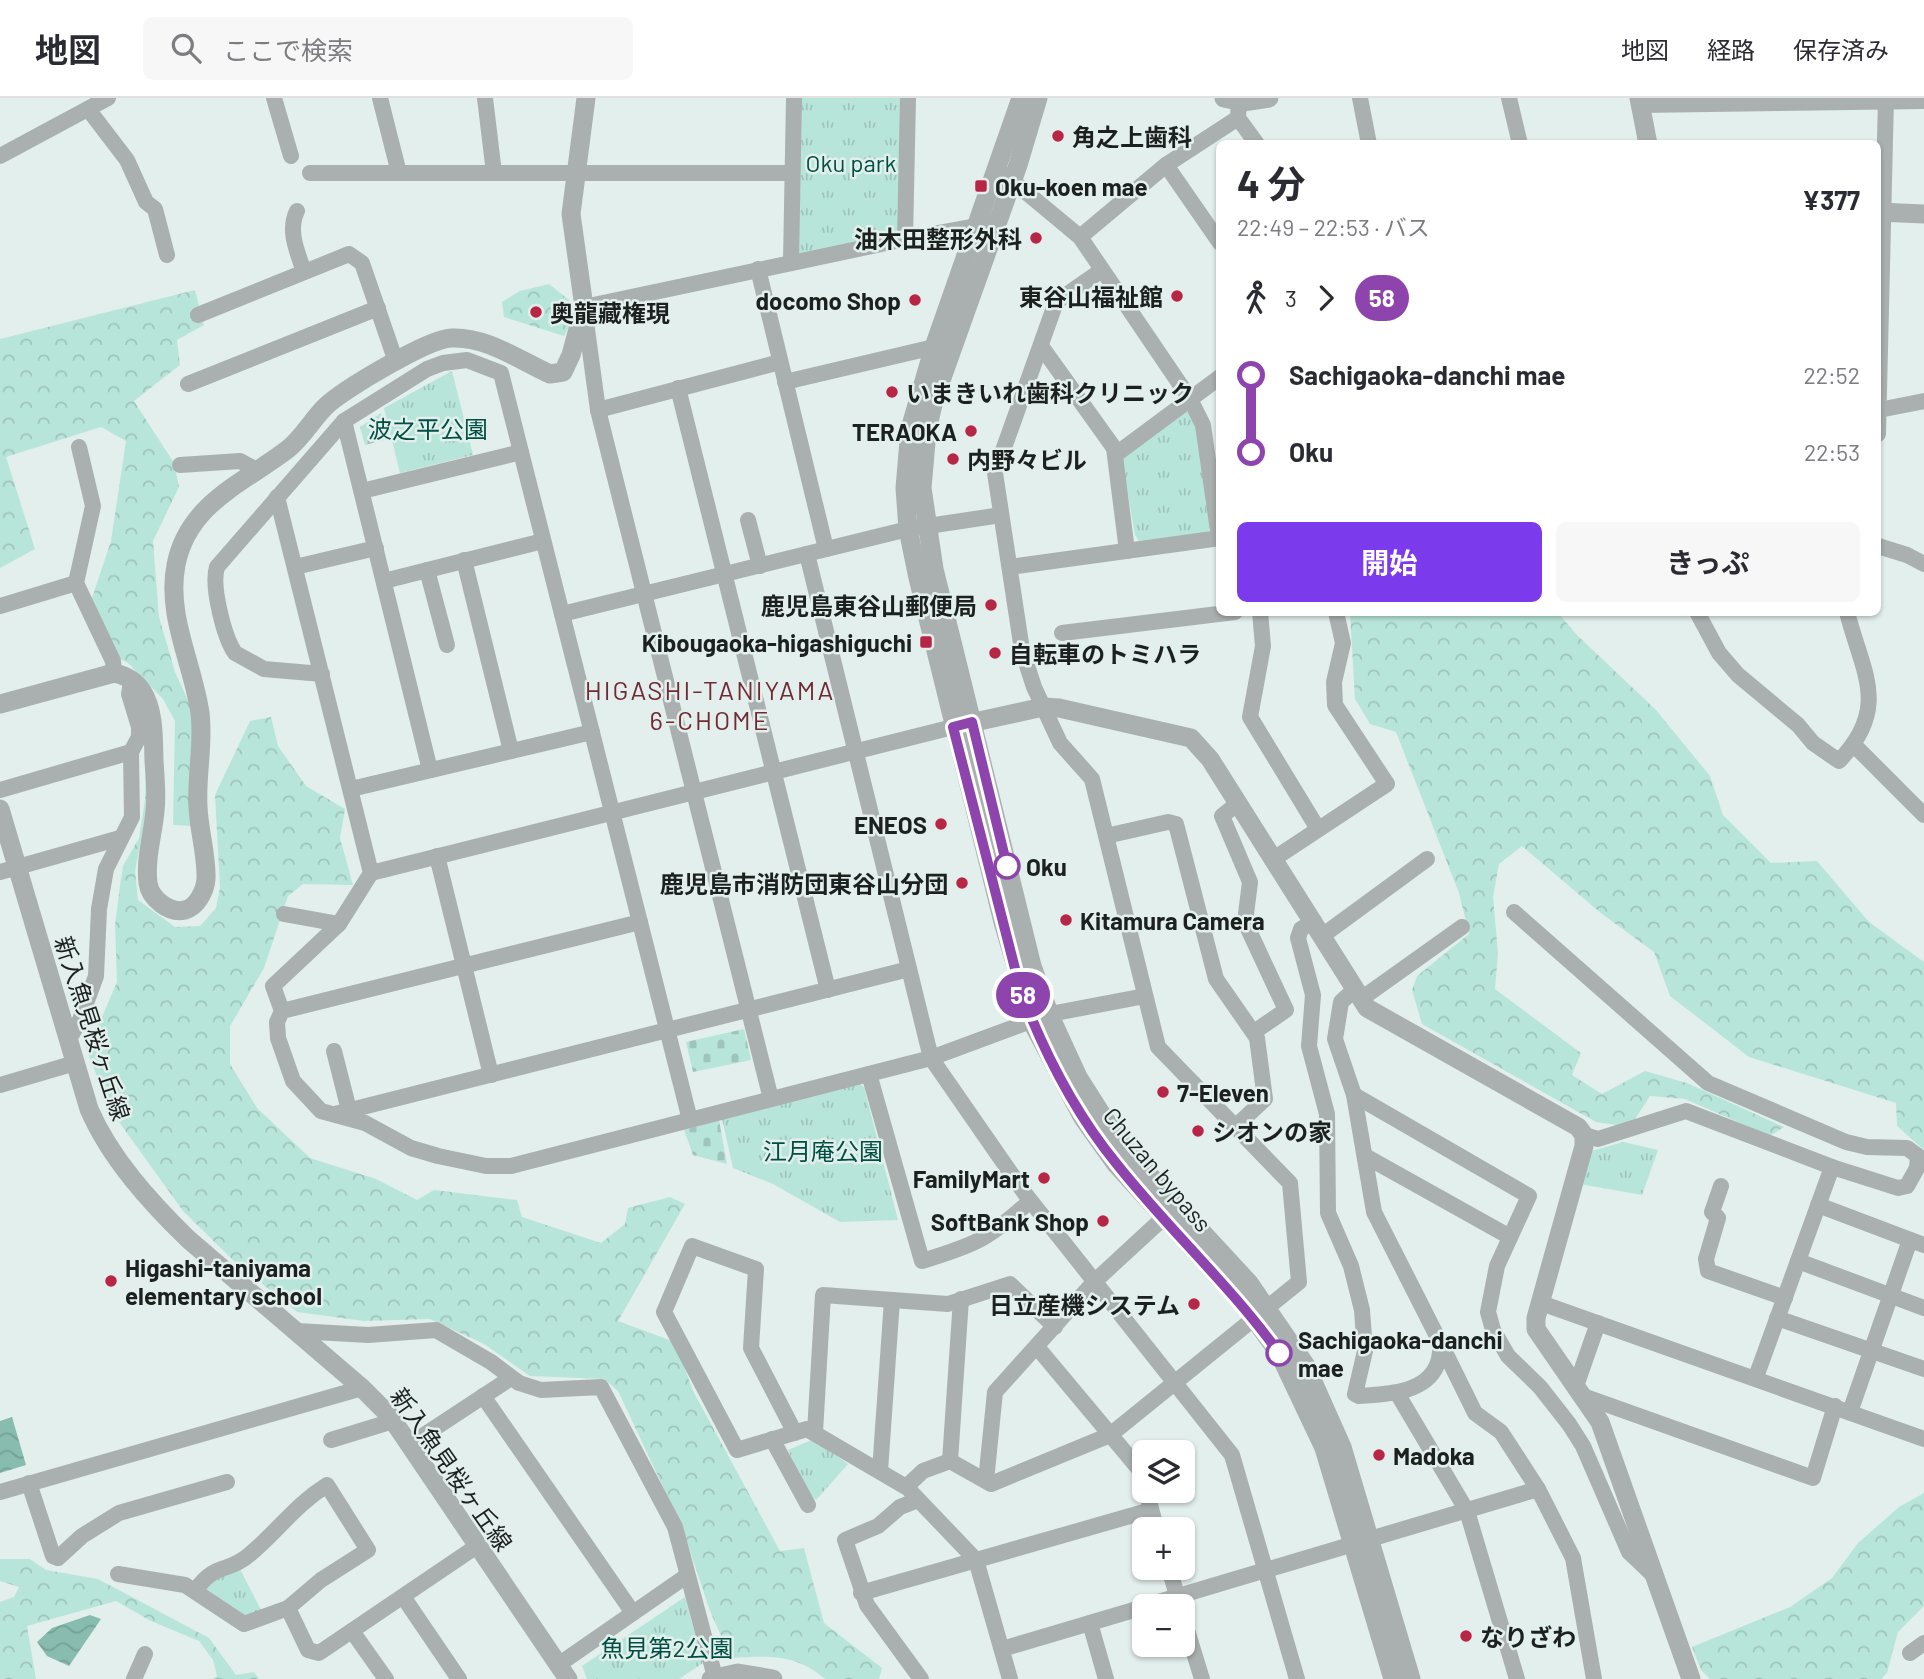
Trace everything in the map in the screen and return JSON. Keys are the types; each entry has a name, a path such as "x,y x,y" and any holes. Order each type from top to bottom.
{"street":[{"path":"0,156 108,98"},
{"path":"274,98 291,156"},
{"path":"380,98 398,173"},
{"path":"485,98 494,173"},
{"path":"586,98 571,214 598,410 771,1099"},
{"path":"791,262 794,98"},
{"path":"905,239 908,98"},
{"name":"Chuzan bypass","path":"1005,175 1021,98"},
{"name":"Chuzan bypass","path":"1038,98 1005,175 942,348 927,431 917,527 1021,992 1041,1017 1104,1118 1169,1212 1306,1366 1327,1409 1363,1542 1394,1679"},
{"path":"1080,237 1234,106 1269,98"},
{"path":"1360,98 1367,140"},
{"path":"1509,98 1519,140"},
{"path":"1647,140 1640,102 1886,99 1924,101"},
{"path":"1886,99 1881,212 1924,214"},
{"path":"1234,106 1255,140"},
{"path":"88,109 127,160 146,202 155,209 167,255"},
{"path":"1166,165 1216,237"},
{"path":"310,173 792,173"},
{"path":"1005,175 1080,237 1190,399 1203,425 1216,517"},
{"path":"297,211 293,219 294,240 304,272"},
{"path":"584,307 791,262 987,224"},
{"path":"198,315 349,254 362,263 396,362"},
{"path":"758,269 826,550"},
{"path":"906,1487 923,1471 950,1461 991,1484 1110,1435 1300,1282 1290,1183 1158,1047 1092,779 1060,743 1028,674 1022,650 995,473 1056,302 1102,270"},
{"path":"123,677 147,697 152,715 156,808 148,860 150,890 162,904 186,910 203,893 206,878 198,806 201,723 174,601 175,567 185,539 202,512 216,497 299,440 332,401 436,340 475,340 550,374 563,372 571,355 584,307"},
{"path":"188,384 378,308"},
{"path":"1041,346 1114,448 1127,551"},
{"path":"785,382 942,348"},
{"path":"508,353 501,373 690,1120"},
{"path":"322,674 264,669 235,653 219,609 214,579 217,567 344,421 427,369 443,363 467,360 501,373"},
{"path":"598,410 780,362"},
{"path":"1115,455 1216,380"},
{"path":"678,388 828,990"},
{"path":"1881,410 1924,401"},
{"path":"344,421 430,770"},
{"path":"68,1041 80,1020 96,976 101,896 106,869 132,817 131,752 139,737 139,727 123,677 76,583 93,506 79,447"},
{"path":"362,491 521,452"},
{"path":"180,465 240,461 257,470"},
{"path":"277,497 371,873"},
{"path":"562,614 917,527 1002,515"},
{"path":"748,520 760,566"},
{"path":"1010,567 1216,538"},
{"path":"384,580 543,541"},
{"path":"1881,547 1924,564"},
{"path":"295,567 376,548"},
{"path":"807,554 931,1058 1030,1201 1232,1455 1297,1679"},
{"path":"464,561 511,751"},
{"path":"427,570 447,645"},
{"path":"0,606 76,583"},
{"path":"1062,633 1216,614"},
{"path":"1260,616 1263,646 1250,718 1318,830"},
{"path":"1272,860 1387,784 1335,705 1334,682 1343,643 1337,616"},
{"path":"1699,616 1719,653 1738,675 1798,725 1813,743 1839,761 1854,745 1868,704 1870,685 1848,616"},
{"path":"0,704 123,677"},
{"path":"282,1011 272,986 339,924 371,873 856,751 1043,707 1191,738 1202,747 1357,994 1381,1017 1560,1116 1584,1135 1598,1139 1686,1111 1832,1167 1898,1188 1907,1186 1914,1175 1918,1156 1907,1148 1867,1147 1846,1142 1708,1083 1514,912"},
{"path":"351,789 592,732"},
{"path":"1854,745 1924,815"},
{"path":"0,790 131,752"},
{"path":"1237,804 1222,816 1250,882 1245,922 1286,1010 1254,1032"},
{"name":"新入魚見桜ヶ丘線","path":"0,809 9,869 89,1108 105,1142 163,1214 362,1388 393,1421 563,1672"},
{"path":"1106,836 1168,822 1176,824 1216,979 1254,1032 1265,1099 1235,1127"},
{"path":"9,869 120,838"},
{"path":"437,856 491,1075"},
{"path":"1426,859 1318,928 1301,929 1298,938 1313,995 1309,1046 1327,1114 1328,1213 1351,1266 1362,1310 1365,1351 1355,1394 1397,1393 1412,1388 1429,1377 1438,1365 1441,1344"},
{"path":"284,914 339,924"},
{"path":"640,922 282,1011 276,1022 278,1038 293,1081 316,1106 332,1114 365,1123 411,1148 496,1167 512,1166 931,1058 1041,1017 1145,996"},
{"path":"1462,927 1341,1002 1335,1039 1354,1095 1374,1212 1475,1413 1501,1432 1538,1489 1573,1558 1587,1678"},
{"path":"332,1114 909,969"},
{"path":"334,1051 349,1110"},
{"path":"0,1085 75,1063"},
{"path":"869,1074 922,1261 975,1245 990,1236 1030,1201"},
{"path":"1354,1095 1529,1196 1497,1266 1488,1312 1493,1330 1508,1356 1540,1387 1569,1424 1583,1446 1629,1552 1655,1577"},
{"path":"1584,1135 1584,1146 1536,1329 1600,1422 1691,1679"},
{"path":"1365,1156 1510,1237"},
{"path":"1756,1377 1832,1167"},
{"path":"1721,1186 1712,1212 1717,1218 1706,1259 1708,1271 1784,1298"},
{"path":"1579,1391 1813,1478 1870,1349 1889,1296 1917,1242 1818,1205"},
{"path":"986,1481 995,1392 1094,1282 1169,1212"},
{"path":"795,1433 751,1348 756,1269 692,1246 664,1312 737,1450 772,1439 795,1433 807,1429 906,1487 976,1560 1010,1679"},
{"path":"1798,1261 1924,1308"},
{"path":"815,1432 823,1295 948,1304 1010,1284 1055,1327"},
{"path":"950,1461 961,1299"},
{"path":"880,1471 892,1300"},
{"path":"1541,1303 1756,1377 1924,1439"},
{"path":"1777,1318 1924,1369"},
{"path":"1579,1391 1598,1323"},
{"path":"297,1331 368,1335 436,1330 491,1362 511,1378 541,1390 601,1387 675,1527 685,1577 713,1678 738,1673 773,1679"},
{"path":"1037,1347 1132,1461"},
{"path":"409,1445 511,1378"},
{"path":"0,1492 362,1388"},
{"path":"1397,1393 1467,1511 1517,1679"},
{"path":"483,1396 633,1613"},
{"path":"331,1440 393,1421"},
{"path":"772,1439 808,1505"},
{"path":"29,1483 47,1544 53,1556 58,1558 82,1536 119,1513 227,1482"},
{"path":"118,1574 185,1585 239,1624 249,1623 288,1608 321,1580 368,1550 327,1485 301,1501 248,1556 207,1574 195,1591"},
{"path":"1195,1596 1265,1571 1538,1489"},
{"path":"918,1500 900,1507 878,1526 845,1539 861,1593 921,1679"},
{"path":"1150,1503 1154,1517"},
{"path":"861,1593 1152,1510"},
{"name":"Chuzan bypass","path":"1363,1542 1411,1679"},
{"path":"288,1608 308,1650 319,1653 404,1598 477,1546"},
{"path":"563,1672 633,1613 685,1577"},
{"path":"404,1598 459,1679"},
{"path":"1002,1649 1132,1611"},
{"path":"1090,1623 1106,1679"},
{"path":"352,1631 386,1679"},
{"path":"134,1679 145,1654"},
{"path":"1195,1656 1202,1679"}],"green space":[{"name":"Oku park","path":"799,98 904,98 899,234 802,255 797,251"},
{"path":"549,284 569,300 569,327 564,336 504,317 502,302 520,291"},
{"path":"195,290 204,325 177,340 180,365 134,401 174,463 179,487 153,541 159,617 175,672 197,720 192,826 173,825 175,721 163,699 128,663 117,657 92,598 111,541 126,441 101,427 6,457 35,549 0,568 0,339"},
{"name":"波之平公園","path":"452,371 473,455 400,473 384,408"},
{"path":"1184,411 1192,414 1196,420 1212,527 1206,534 1139,541 1135,535 1122,461 1124,455"},
{"path":"381,413 388,439 365,445 360,427"},
{"path":"1350,616 1561,616 1656,710 1710,776 1723,815 1771,863 1817,861 1869,922 1924,962 1924,1150 1897,1126 1896,1103 1749,1057 1670,996 1654,952 1602,914 1522,846 1499,864 1493,897 1498,953 1495,989 1581,1053 1572,1075 1602,1094 1645,1071 1687,1083 1784,1127 1770,1136 1685,1099 1650,1096 1630,1127 1596,1122 1422,1024 1412,990 1417,976 1469,934 1459,893 1396,732 1370,724 1355,699"},
{"path":"271,717 278,746 306,786 345,809 340,838 353,885 303,884 288,896 264,968 230,1026 230,1064 257,1108 310,1158 376,1179 417,1200 434,1190 517,1200 522,1217 601,1243 625,1224 628,1208 670,1197 685,1204 618,1321 675,1342 693,1391 780,1551 804,1548 824,1623 882,1668 879,1679 825,1679 792,1660 769,1657 731,1658 710,1611 682,1527 618,1391 604,1379 530,1376 484,1344 430,1319 364,1321 297,1312 234,1261 183,1211 109,1108 83,1040 99,1024 117,982 115,925 123,866 139,838 145,800 146,744 148,803 135,871 138,900 175,927 200,926 216,908 220,887 215,795 250,721"},
{"path":"744,1029 751,1060 693,1072 686,1042"},
{"name":"江月庵公園","path":"859,1084 864,1087 898,1220 840,1222 773,1184 733,1168 722,1119"},
{"path":"719,1120 727,1164 693,1155 684,1130"},
{"path":"1623,1142 1658,1150 1642,1195 1580,1184 1588,1152"},
{"path":"814,1439 848,1464 816,1500 805,1490 788,1450"},
{"path":"1924,1493 1924,1606 1898,1632 1887,1673 1881,1679 1710,1679 1701,1670 1692,1647 1790,1607 1832,1578 1858,1543 1899,1507"},
{"path":"0,1559 30,1559 46,1570 98,1579 209,1638 236,1675 254,1672 259,1679 213,1679 217,1676 213,1660 199,1641 151,1621 116,1601 27,1626 36,1679 0,1679 0,1602 14,1597 19,1587 0,1581"},
{"path":"240,1569 262,1612 247,1619 206,1592 206,1587 212,1580"},
{"name":"魚見第2公園","path":"685,1597 703,1663 679,1679 587,1679 582,1666"}],"water":[{"path":"12,1417 26,1465 0,1473 0,1421"},
{"path":"90,1615 101,1619 69,1666 47,1656 37,1642 52,1628"}],"bus line":[{"name":"58","path":"1007,866 972,722 953,727 1021,992 1033,1024 1063,1083 1083,1118 1115,1163 1245,1306 1279,1353"}],"place":[{"name":"角之上歯科","path":"1058,136"},
{"name":"Oku-koen mae","path":"981,186"},
{"name":"油木田整形外科","path":"1036,238"},
{"name":"東谷山福祉館","path":"1177,296"},
{"name":"docomo Shop","path":"915,300"},
{"name":"奥龍藏権現","path":"536,312"},
{"name":"いまきいれ歯科クリニック","path":"892,392"},
{"name":"TERAOKA","path":"971,431"},
{"name":"内野々ビル","path":"953,459"},
{"name":"鹿児島東谷山郵便局","path":"991,605"},
{"name":"Kibougaoka-higashiguchi","path":"926,642"},
{"name":"自転車のトミハラ","path":"995,653"},
{"name":"ENEOS","path":"941,824"},
{"name":"Oku","path":"1007,866"},
{"name":"鹿児島市消防団東谷山分団","path":"962,883"},
{"name":"Kitamura Camera","path":"1066,920"},
{"name":"7-Eleven","path":"1163,1092"},
{"name":"シオンの家","path":"1198,1131"},
{"name":"FamilyMart","path":"1044,1178"},
{"name":"SoftBank Shop","path":"1103,1221"},
{"name":"Higashi-taniyama elementary school","path":"111,1281"},
{"name":"日立産機システム","path":"1194,1304"},
{"name":"Sachigaoka-danchi mae","path":"1279,1353"},
{"name":"Madoka","path":"1379,1455"},
{"name":"なりざわ","path":"1466,1636"}],"district":[{"name":"HIGASHI-TANIYAMA 6-CHOME","path":"710,704"}]}
